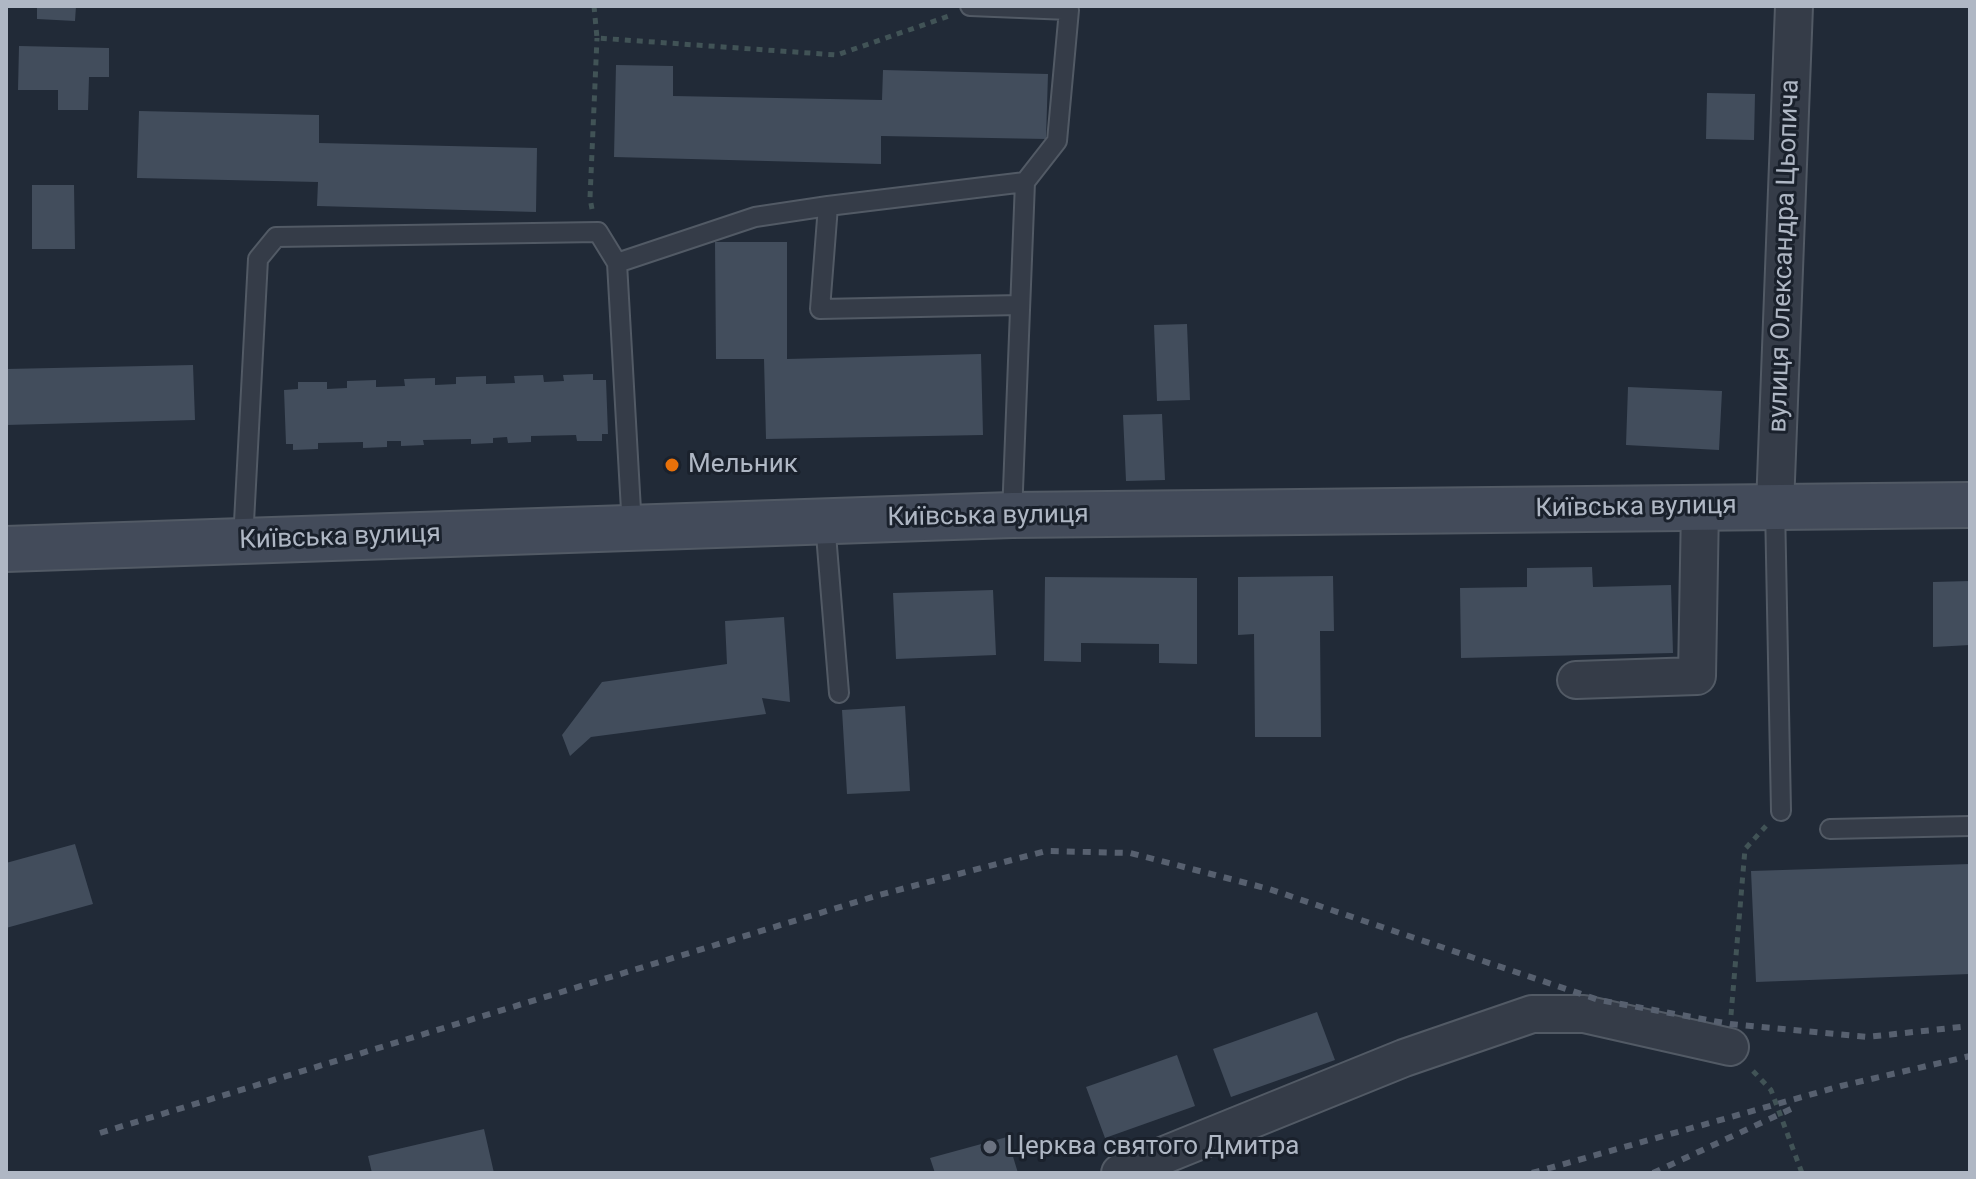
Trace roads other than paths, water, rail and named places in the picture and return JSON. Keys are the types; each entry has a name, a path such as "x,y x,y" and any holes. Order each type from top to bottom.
{"main road":[{"name":"Київська вулиця","path":"6,549 1012,515 1970,505"}],"street":[{"name":"вулиця Олександра Цьопича","path":"1775,506 1794,6"},
{"path":"1576,680 1697,676 1700,507"},
{"path":"1120,1173 1404,1058 1532,1014 1584,1014 1730,1047"}],"lane":[{"path":"970,7 1069,10 1057,141 1025,182 1012,515"},
{"path":"617,263 755,217 1025,182"},
{"path":"828,206 820,309 1020,305"},
{"path":"243,541 258,259 276,237 598,232 617,263 632,528"},
{"path":"1775,506 1781,811"},
{"path":"825,522 839,693"},
{"path":"1830,829 1970,826"}],"railway":[{"path":"100,1133 879,895 1046,851 1130,853 1269,889 1599,1000 1730,1024 1867,1037 1970,1026"},
{"path":"1532,1173 1841,1086 1970,1056"},
{"path":"1653,1173 1791,1109"}],"place":[{"name":"Мельник","path":"672,465"},
{"name":"Церква святого Дмитра","path":"990,1147"}]}
